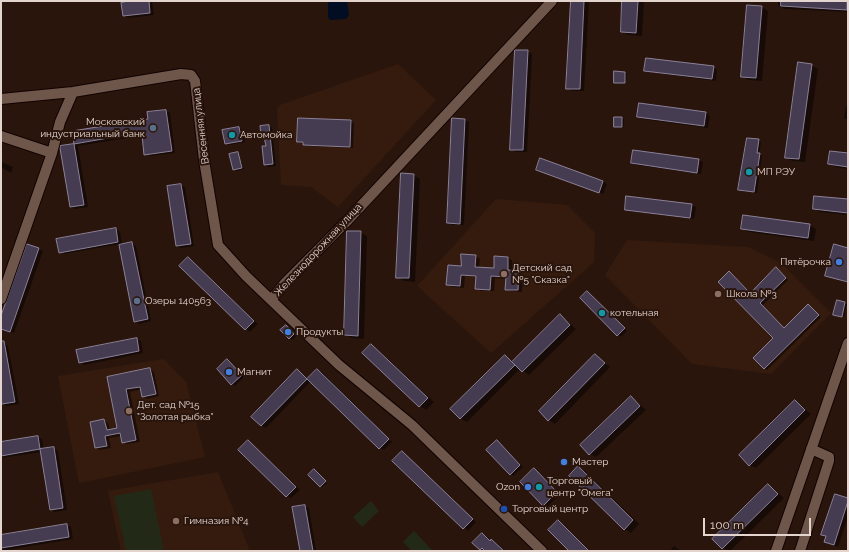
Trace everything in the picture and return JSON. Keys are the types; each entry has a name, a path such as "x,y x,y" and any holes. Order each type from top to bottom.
{"street":[{"name":"Железнодорожная улица","path":"542,551 412,425 339,364 271,300 285,283 346,222 552,1"},
{"name":"Весенняя улица","path":"1,99 73,92 182,74 190,75 195,81 214,232 218,245 246,276 271,300"},
{"path":"1,299 52,153 60,122 73,92"},
{"path":"1,136 52,153"},
{"path":"776,551 848,343"},
{"path":"800,551 829,461 829,457 824,453 812,449"}],"shaded area":[{"path":"398,64 436,100 338,207 311,187 281,185 277,109 280,105"},
{"name":"Детский сад №5 \"Сказка\"","path":"496,199 567,205 595,233 594,262 491,353 417,286"},
{"name":"Школа №3","path":"627,240 748,247 781,263 831,313 771,374 692,364 605,275"},
{"name":"Дет. сад №15 \"Золотая рыбка\"","path":"164,359 186,382 205,457 79,483 58,376"},
{"name":"Гимназия №4","path":"218,472 250,551 121,551 108,491"}],"green space":[{"path":"151,489 164,551 126,551 114,496"},
{"path":"371,501 379,511 362,527 353,517"},
{"path":"414,531 433,551 412,551 403,542"}],"water":[{"path":"328,1 347,1 349,15 346,19 330,20 328,17"}],"building":[{"path":"129,1 149,1 150,13 123,16 121,3"},
{"path":"571,1 584,1 580,89 566,89"},
{"path":"622,1 638,1 636,33 621,32"},
{"path":"781,1 847,1 847,10 781,6"},
{"path":"747,5 762,6 756,78 741,77"},
{"path":"515,50 528,50 523,150 510,150"},
{"path":"646,58 714,66 712,79 644,71"},
{"path":"798,62 812,64 799,159 785,158"},
{"path":"614,71 625,72 625,83 614,83"},
{"path":"639,103 706,112 704,126 637,117"},
{"path":"166,110 172,151 144,155 142,135 138,136 137,133 74,144 72,131 148,119 147,112"},
{"path":"614,117 622,117 622,127 614,127"},
{"path":"298,118 351,120 350,147 303,145 303,142 297,142"},
{"path":"452,118 465,119 460,224 447,223"},
{"path":"269,125 273,164 264,165 262,146 266,146 264,137 261,137 260,126"},
{"name":"Автомойка","path":"239,127 242,141 225,144 222,130"},
{"name":"МП РЭУ","path":"747,138 759,139 757,153 760,153 754,192 738,190"},
{"path":"74,144 84,205 70,207 60,146"},
{"path":"633,150 699,159 697,173 631,163"},
{"path":"830,151 848,153 848,167 828,164"},
{"path":"238,152 242,168 233,170 229,154"},
{"path":"540,158 603,181 599,193 536,170"},
{"path":"401,173 414,174 409,278 396,278"},
{"path":"181,184 191,244 176,246 167,186"},
{"path":"626,196 692,204 690,218 625,210"},
{"path":"814,196 848,199 848,213 813,209"},
{"path":"743,215 810,224 808,238 741,229"},
{"path":"116,228 118,242 59,253 56,239"},
{"path":"347,231 361,231 358,336 344,335"},
{"path":"132,242 148,319 134,322 119,245"},
{"path":"27,244 39,248 10,332 1,329 1,316"},
{"name":"Пятёрочка","path":"834,244 848,248 848,282 825,276"},
{"path":"461,254 476,255 475,267 494,268 494,256 508,257 508,270 519,271 518,290 505,290 506,277 491,276 490,290 475,289 476,276 461,275 460,286 446,285 448,265 461,266"},
{"path":"188,257 254,321 245,330 179,266"},
{"path":"776,267 786,278 760,303 784,328 808,304 819,315 764,369 753,358 773,338 718,282 729,271 750,293"},
{"name":"котельная","path":"587,291 625,328 617,336 580,298"},
{"path":"837,300 845,302 842,317 833,315"},
{"path":"560,314 570,325 522,372 512,362"},
{"name":"Продукты","path":"286,325 294,334 289,339 280,330"},
{"path":"137,338 139,351 79,363 76,350"},
{"path":"1,341 4,341 15,402 2,404"},
{"path":"371,344 428,398 419,407 362,353"},
{"path":"595,354 605,363 548,421 539,411"},
{"path":"505,355 515,365 460,419 450,409"},
{"name":"Магнит","path":"227,359 242,375 231,385 217,369"},
{"path":"150,368 156,394 142,397 140,387 126,389 136,440 122,443 120,433 105,436 107,446 95,448 90,422 104,419 107,430 117,428 107,377"},
{"path":"297,369 307,379 261,426 251,417"},
{"path":"317,369 389,439 379,449 307,379"},
{"path":"631,396 640,406 589,455 580,445"},
{"path":"795,400 805,410 749,466 739,455"},
{"path":"38,436 40,449 1,456 1,442"},
{"path":"248,440 296,487 286,497 238,450"},
{"path":"497,440 520,465 510,475 486,450"},
{"path":"54,447 63,508 50,510 40,449"},
{"path":"402,451 473,519 463,529 392,461"},
{"path":"578,466 633,520 624,530 569,476"},
{"name":"Торговый центр \"Омега\"","path":"534,468 557,492 543,506 520,482"},
{"path":"314,469 326,481 320,487 308,475"},
{"path":"768,484 778,494 722,549 712,539"},
{"path":"835,494 848,498 848,501 834,545 824,542 826,536 821,535"},
{"path":"305,505 313,551 300,551 292,507"},
{"path":"558,520 589,551 569,551 548,530"},
{"path":"67,524 69,537 1,548 1,535"},
{"path":"482,533 504,551 485,551 482,548 480,550 472,543"}],"place":[{"name":"Московский индустриальный банк","path":"153,128"},
{"name":"Автомойка","path":"232,135"},
{"name":"МП РЭУ","path":"749,172"},
{"name":"Пятёрочка","path":"839,262"},
{"name":"Детский сад №5 \"Сказка\"","path":"504,274"},
{"name":"Школа №3","path":"718,294"},
{"name":"Озеры 140563","path":"137,301"},
{"name":"котельная","path":"602,313"},
{"name":"Продукты","path":"288,332"},
{"name":"Магнит","path":"229,372"},
{"name":"Дет. сад №15 \"Золотая рыбка\"","path":"129,411"},
{"name":"Мастер","path":"564,462"},
{"name":"Ozon","path":"528,487"},
{"name":"Торговый центр \"Омега\"","path":"539,487"},
{"name":"Торговый центр","path":"504,509"},
{"name":"Гимназия №4","path":"176,521"}]}
